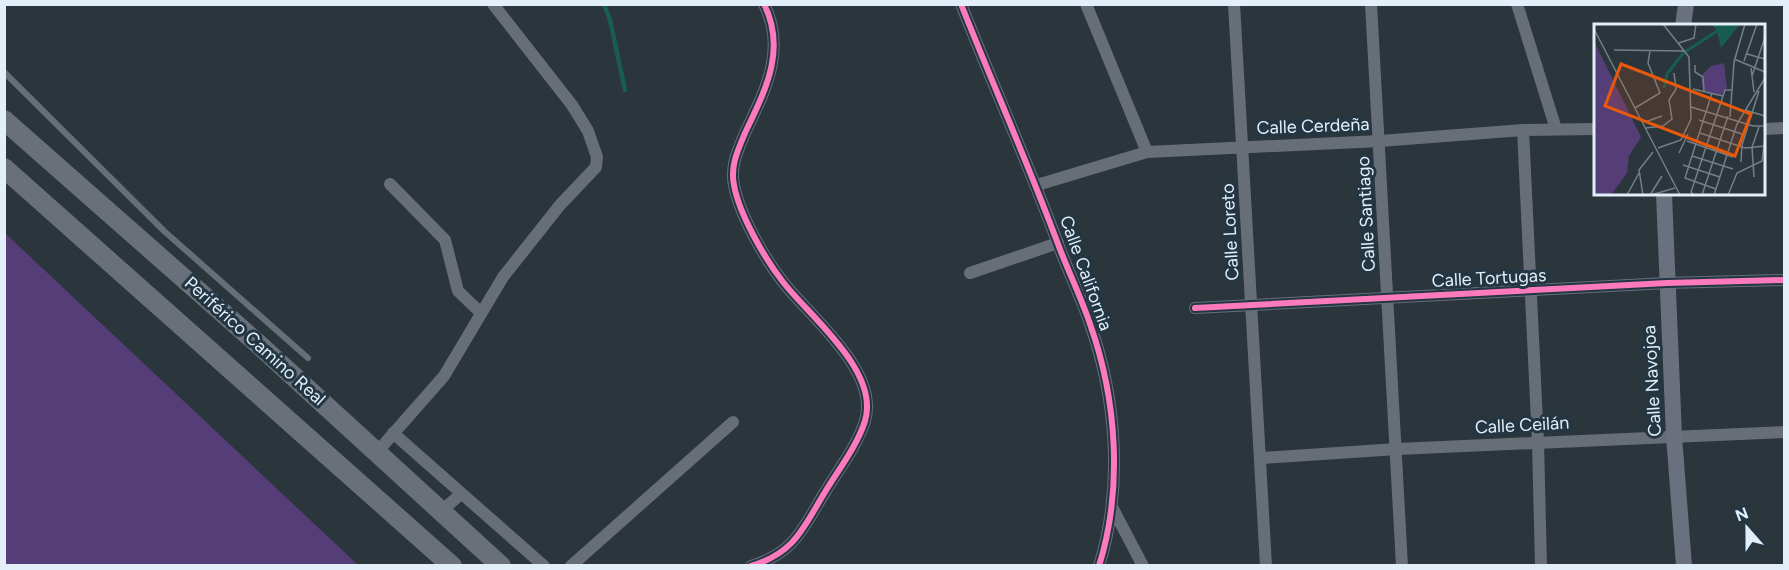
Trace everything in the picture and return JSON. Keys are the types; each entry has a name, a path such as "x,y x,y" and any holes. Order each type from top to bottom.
{"highway":[{"name":"Periférico Camino Real","path":"4,120 378,451 501,566"},
{"name":"Periférico Camino Real","path":"4,168 452,566"}],"main road":[{"path":"1683,24 1686,4"},
{"name":"Calle Navojoa","path":"1664,195 1674,436 1684,566"}],"street":[{"path":"378,451 444,376 503,278 560,206 596,166 597,158 588,131 572,105 493,4"},
{"path":"751,566 782,553 799,534 855,444 866,419 866,401 855,366 795,297 765,255 739,203 734,185 736,153 765,91 774,59 775,35 764,4"},
{"name":"Calle California","path":"961,4 1037,185 1091,325 1105,379 1112,419 1112,507 1099,566"},
{"path":"1086,4 1147,152"},
{"name":"Calle Loreto","path":"1234,4 1262,458 1266,566"},
{"name":"Calle Santiago","path":"1371,4 1402,566"},
{"path":"1517,4 1556,129"},
{"path":"1765,129 1785,128"},
{"name":"Calle Cerdeña","path":"1037,185 1147,152 1380,141 1523,130 1594,129"},
{"path":"1523,130 1532,291 1541,566"},
{"path":"390,184 445,240 458,291 481,312"},
{"path":"970,273 1058,243"},
{"name":"Calle Tortugas","path":"1195,308 1389,300 1667,283 1785,280"},
{"path":"571,566 733,422"},
{"name":"Calle Ceilán","path":"1262,458 1397,449 1785,432"},
{"path":"393,433 544,566"},
{"path":"441,511 461,494"},
{"path":"1112,507 1143,566"}],"lane":[{"path":"4,72 164,231 308,358"}],"shaded area":[{"path":"5,233 358,565 5,565"}],"waterway":[{"path":"604,4 610,20 625,90"}],"cycle path":[{"path":"751,566 778,554 804,528 857,439 865,421 867,402 862,383 853,364 776,272 754,236 737,197 733,178 735,158 760,102 771,70 774,38 771,21 764,4"},
{"path":"961,4 1083,304 1099,353 1106,383 1114,445 1112,506 1099,566"},
{"path":"1195,308 1667,283 1784,280"}]}
